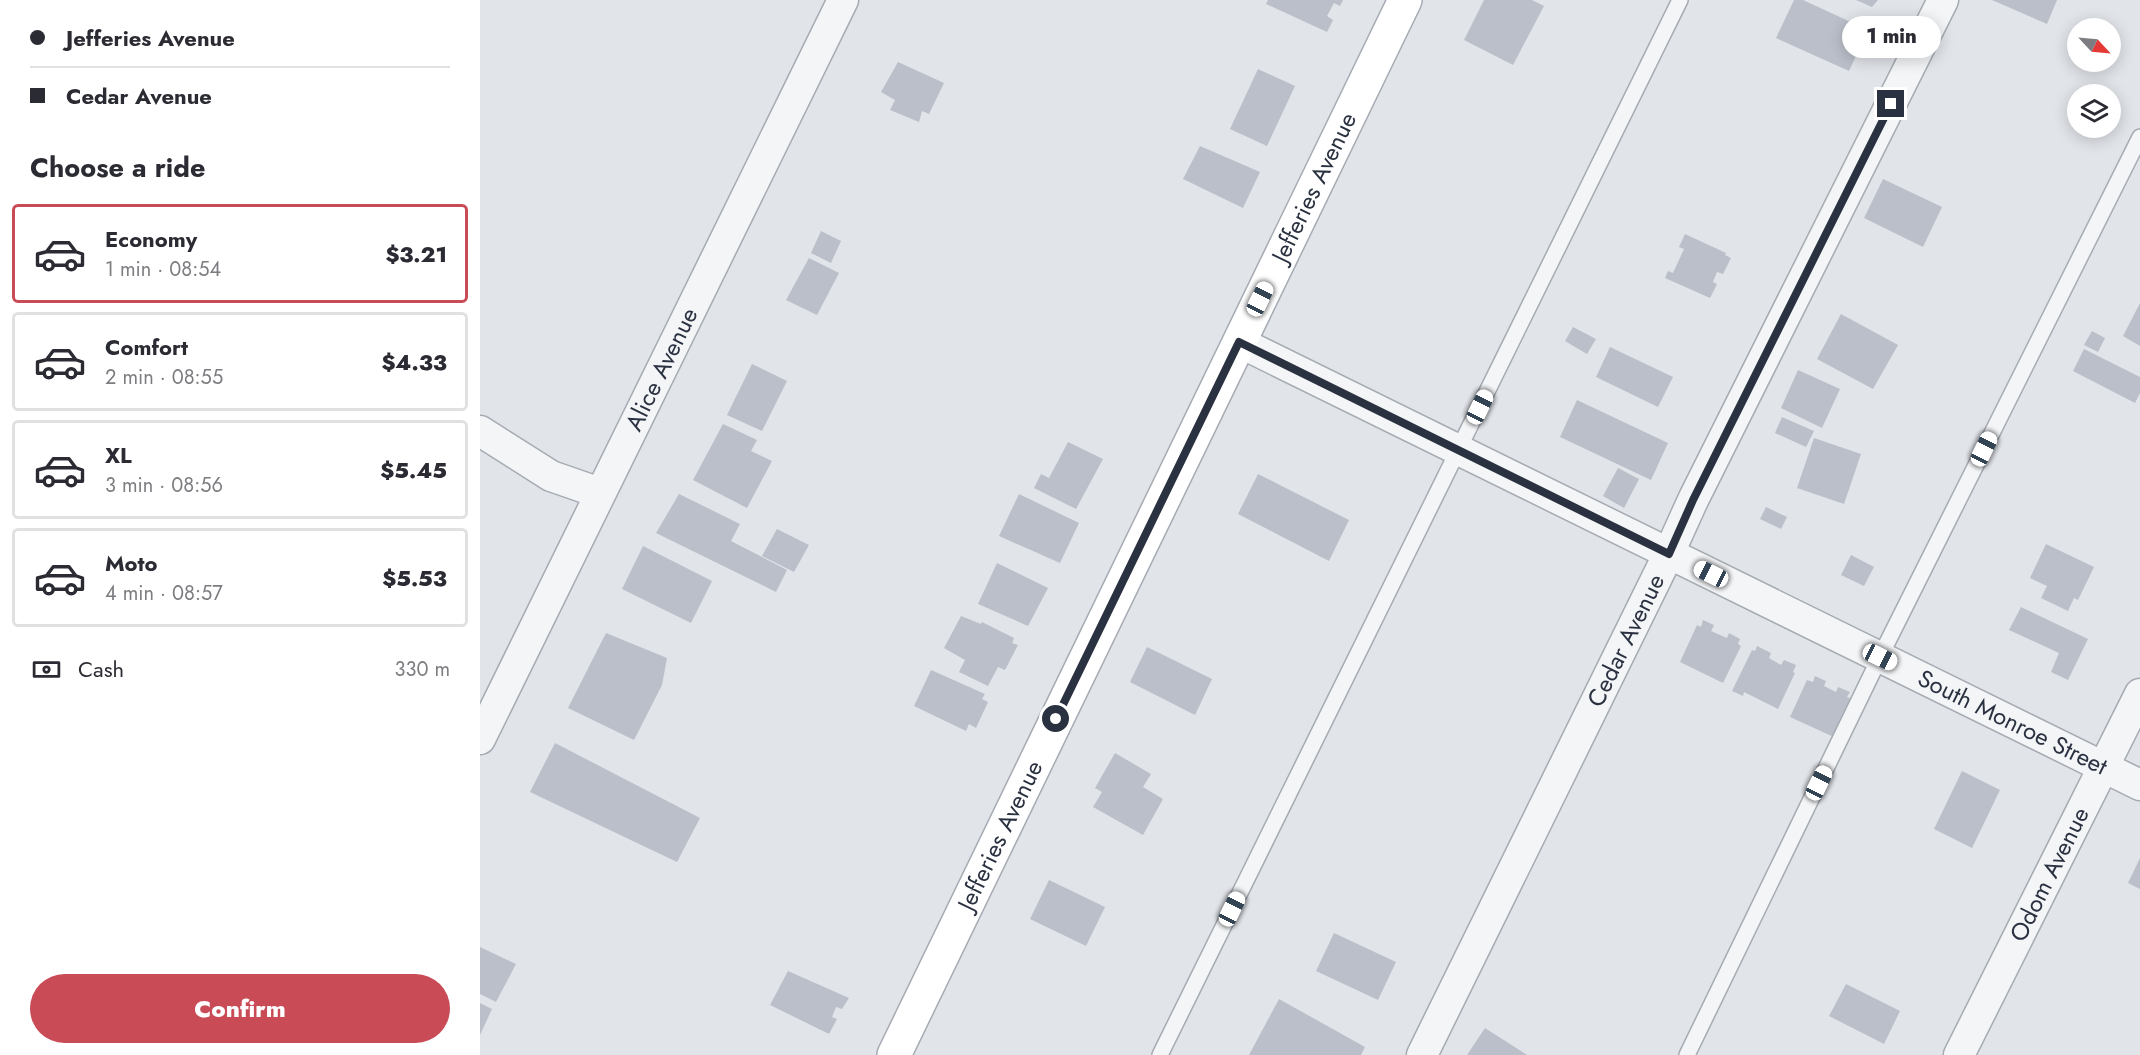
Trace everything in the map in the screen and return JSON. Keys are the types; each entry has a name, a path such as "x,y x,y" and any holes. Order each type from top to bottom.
{"street":[{"name":"Alice Avenue","path":"480,739 843,0"},
{"name":"Jefferies Avenue","path":"894,1055 1405,0"},
{"name":"Cedar Avenue","path":"1422,1055 1699,489 1943,0"},
{"name":"South Monroe Street","path":"1239,342 2140,785"},
{"path":"480,431 551,476 600,493"},
{"name":"Odom Avenue","path":"1959,1055 2140,694"}],"lane":[{"path":"1160,1055 1680,0"},
{"path":"1687,1055 1880,657 2140,137"}],"building":[{"path":"1268,0 1343,0 1340,6 1334,3 1327,16 1333,20 1327,32 1266,4"},
{"path":"1484,0 1532,0 1544,6 1513,65 1464,40"},
{"path":"1794,0 1803,0 1868,30 1849,71 1776,38"},
{"path":"1856,0 1878,0 1872,7"},
{"path":"1992,0 2057,0 2047,24"},
{"path":"898,62 944,83 929,114 922,111 919,122 890,110 895,100 881,92"},
{"path":"1258,69 1295,86 1267,146 1230,129"},
{"path":"1200,146 1260,172 1243,208 1183,179"},
{"path":"1883,179 1942,207 1923,247 1864,218"},
{"path":"821,231 841,241 831,263 811,253"},
{"path":"1685,234 1726,253 1725,255 1731,258 1723,274 1717,272 1713,282 1717,284 1710,298 1665,278 1668,271 1673,273 1684,249 1679,247"},
{"path":"809,258 839,273 817,315 786,300"},
{"path":"2140,303 2140,346 2123,336"},
{"path":"1841,314 1898,345 1873,389 1817,359"},
{"path":"1573,327 1596,339 1587,354 1565,341"},
{"path":"2092,331 2105,338 2098,352 2084,345"},
{"path":"1610,347 1673,377 1658,407 1596,377"},
{"path":"2084,349 2140,377 2140,393 2135,403 2073,371"},
{"path":"752,364 787,381 762,431 727,415"},
{"path":"1798,370 1840,389 1822,428 1781,408"},
{"path":"1577,400 1668,443 1651,480 1560,437"},
{"path":"1782,417 1814,431 1806,447 1775,433"},
{"path":"723,424 757,440 751,451 772,461 747,508 693,480"},
{"path":"1814,438 1861,454 1844,504 1797,488"},
{"path":"1068,442 1103,459 1076,509 1034,488 1041,474 1049,478"},
{"path":"1618,468 1639,479 1624,508 1603,496"},
{"path":"1258,474 1349,520 1329,561 1238,514"},
{"path":"679,494 740,524 731,541 787,570 776,592 656,533"},
{"path":"1019,494 1079,523 1060,563 999,536"},
{"path":"1766,507 1787,517 1781,529 1760,519"},
{"path":"777,529 809,545 794,572 762,556"},
{"path":"2046,544 2094,567 2078,600 2074,598 2068,611 2041,598 2047,586 2030,578"},
{"path":"643,546 712,581 691,623 622,589"},
{"path":"1851,555 1874,567 1864,586 1841,575"},
{"path":"997,563 1048,588 1028,626 978,604"},
{"path":"2021,607 2088,639 2068,680 2051,672 2059,653 2009,630"},
{"path":"961,616 981,624 982,622 1014,638 1012,643 1018,645 1005,670 998,667 988,686 959,672 965,660 944,648"},
{"path":"1703,620 1714,625 1711,631 1727,638 1729,633 1740,639 1738,644 1741,646 1723,683 1680,662 1697,625 1701,627"},
{"path":"606,633 667,658 662,685 634,740 568,708"},
{"path":"1757,646 1771,653 1769,658 1781,665 1784,660 1796,665 1793,672 1795,673 1778,709 1744,692 1743,696 1732,691 1752,650 1755,651"},
{"path":"1147,647 1212,679 1195,715 1130,682"},
{"path":"931,670 985,694 982,699 988,702 976,728 969,724 966,731 914,706"},
{"path":"1815,676 1826,681 1824,686 1836,692 1838,687 1850,692 1847,697 1854,700 1836,738 1790,717 1807,680 1813,682"},
{"path":"555,743 700,818 677,862 530,792"},
{"path":"1115,753 1151,774 1143,787 1163,799 1143,835 1093,807 1102,792 1095,788"},
{"path":"1962,771 2000,790 1972,848 1934,829"},
{"path":"2140,858 2140,889 2128,883"},
{"path":"1049,880 1105,907 1086,946 1030,919"},
{"path":"1334,933 1396,962 1378,1000 1316,971"},
{"path":"480,947 516,964 496,1002 480,994"},
{"path":"788,971 849,998 842,1009 836,1007 832,1017 837,1019 829,1034 770,1005"},
{"path":"1846,984 1900,1011 1884,1044 1829,1016"},
{"path":"1279,999 1365,1047 1361,1055 1249,1055"},
{"path":"480,1003 492,1009 480,1035"},
{"path":"1485,1028 1527,1055 1467,1055"}],"route":[{"path":"1056,719 1239,342 1669,554 1693,500 1891,104"}]}
